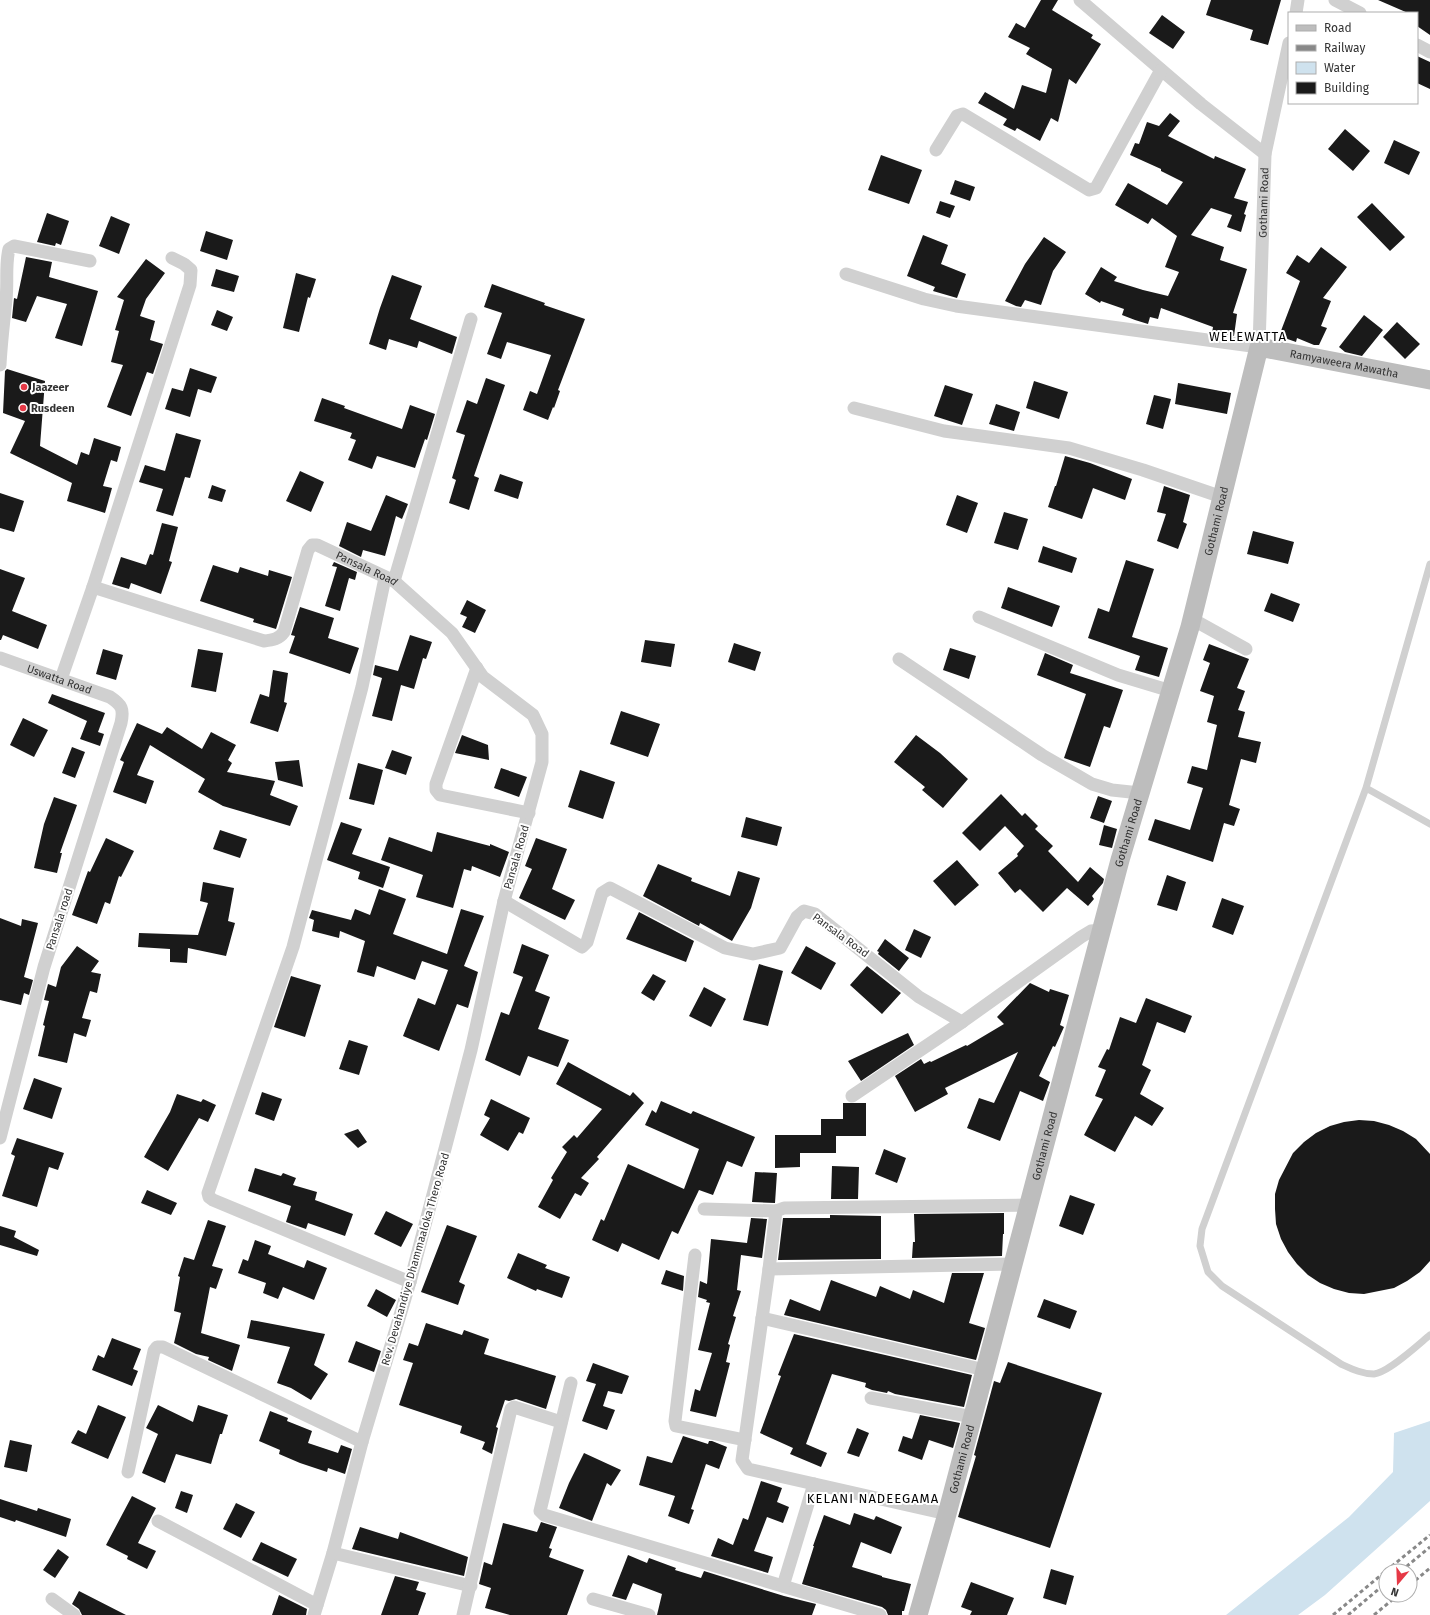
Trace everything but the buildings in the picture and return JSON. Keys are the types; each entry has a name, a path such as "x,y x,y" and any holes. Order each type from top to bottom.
{"street":[{"path":"1080,0 1201,104 1264,154"},
{"path":"1296,12 1298,0"},
{"path":"1335,0 1358,12"},
{"path":"1418,46 1430,52"},
{"name":"Gothami Road","path":"918,1615 973,1417 1120,860 1192,620 1258,347 1264,154 1288,47"},
{"path":"936,150 957,116 963,114 1089,190 1096,188 1161,70"},
{"path":"0,365 6,299 7,257 9,249 14,246 90,261"},
{"path":"61,679 93,587 190,285 190,270 184,264 172,258"},
{"path":"846,274 924,299 956,306 1258,347"},
{"path":"410,1282 213,1200 209,1197 208,1193 293,947 389,579 471,319"},
{"name":"Ramyaweera Mawatha","path":"1258,347 1430,380"},
{"path":"854,408 944,431 1068,448 1143,470 1222,496"},
{"name":"Pansala Road","path":"93,587 264,640 274,640 281,636 284,632 308,550 312,545 317,545 389,579 452,633 483,676 533,715 542,734 542,762 504,901 582,947 587,942 602,893 610,888 724,948 753,954 780,948 797,917 804,912 815,914 919,997 962,1022"},
{"path":"978,617 1118,675 1171,691"},
{"path":"1192,620 1246,649"},
{"name":"Uswatta Road","path":"0,658 110,696 119,702"},
{"path":"899,659 1042,755 1092,784 1112,790 1140,793"},
{"path":"477,668 436,784 436,790 440,794 529,813"},
{"name":"Pansala road","path":"0,1138 44,967 121,723 123,712 119,702"},
{"name":"Rev. Devahandiye Dhammaaloka Thero Road","path":"316,1610 333,1553 362,1442 410,1282 471,1050 504,901"},
{"path":"852,1096 962,1022 1081,937 1091,931 1101,930"},
{"path":"704,1209 776,1211 784,1208 1029,1205"},
{"path":"776,1211 742,1460 748,1469 947,1514"},
{"path":"695,1255 675,1421 676,1426 745,1440"},
{"path":"769,1269 1013,1264"},
{"path":"762,1318 985,1370"},
{"path":"128,1472 154,1352 157,1347 163,1347 362,1442"},
{"path":"571,1383 540,1511 544,1515 880,1615"},
{"path":"871,1398 973,1417"},
{"path":"463,1615 471,1586 511,1409 514,1407 561,1422"},
{"path":"783,1586 814,1484"},
{"path":"158,1521 316,1610"},
{"path":"333,1553 471,1586"},
{"path":"52,1599 74,1615"},
{"path":"593,1599 650,1615"}],"lane":[{"path":"1430,564 1366,788 1204,1221 1200,1246 1208,1272 1222,1286 1342,1364 1357,1372 1375,1374 1390,1367 1430,1335"},
{"path":"1366,788 1430,824"}],"water":[{"path":"1430,1421 1430,1501 1325,1595 1298,1615 1226,1615 1349,1517 1393,1472 1394,1433"}],"railway":[{"path":"1396,1563 1430,1535"},
{"path":"1411,1563 1430,1547"},
{"path":"1418,1578 1430,1568"},
{"path":"1333,1615 1378,1578"},
{"path":"1348,1615 1378,1590"},
{"path":"1374,1615 1388,1603"}],"place":[{"name":"Jaazeer","path":"24,387"},
{"name":"Rusdeen","path":"23,408"}],"district":[{"name":"WELEWATTA","path":"1248,336"},
{"name":"KELANI NADEEGAMA","path":"873,1498"}]}
